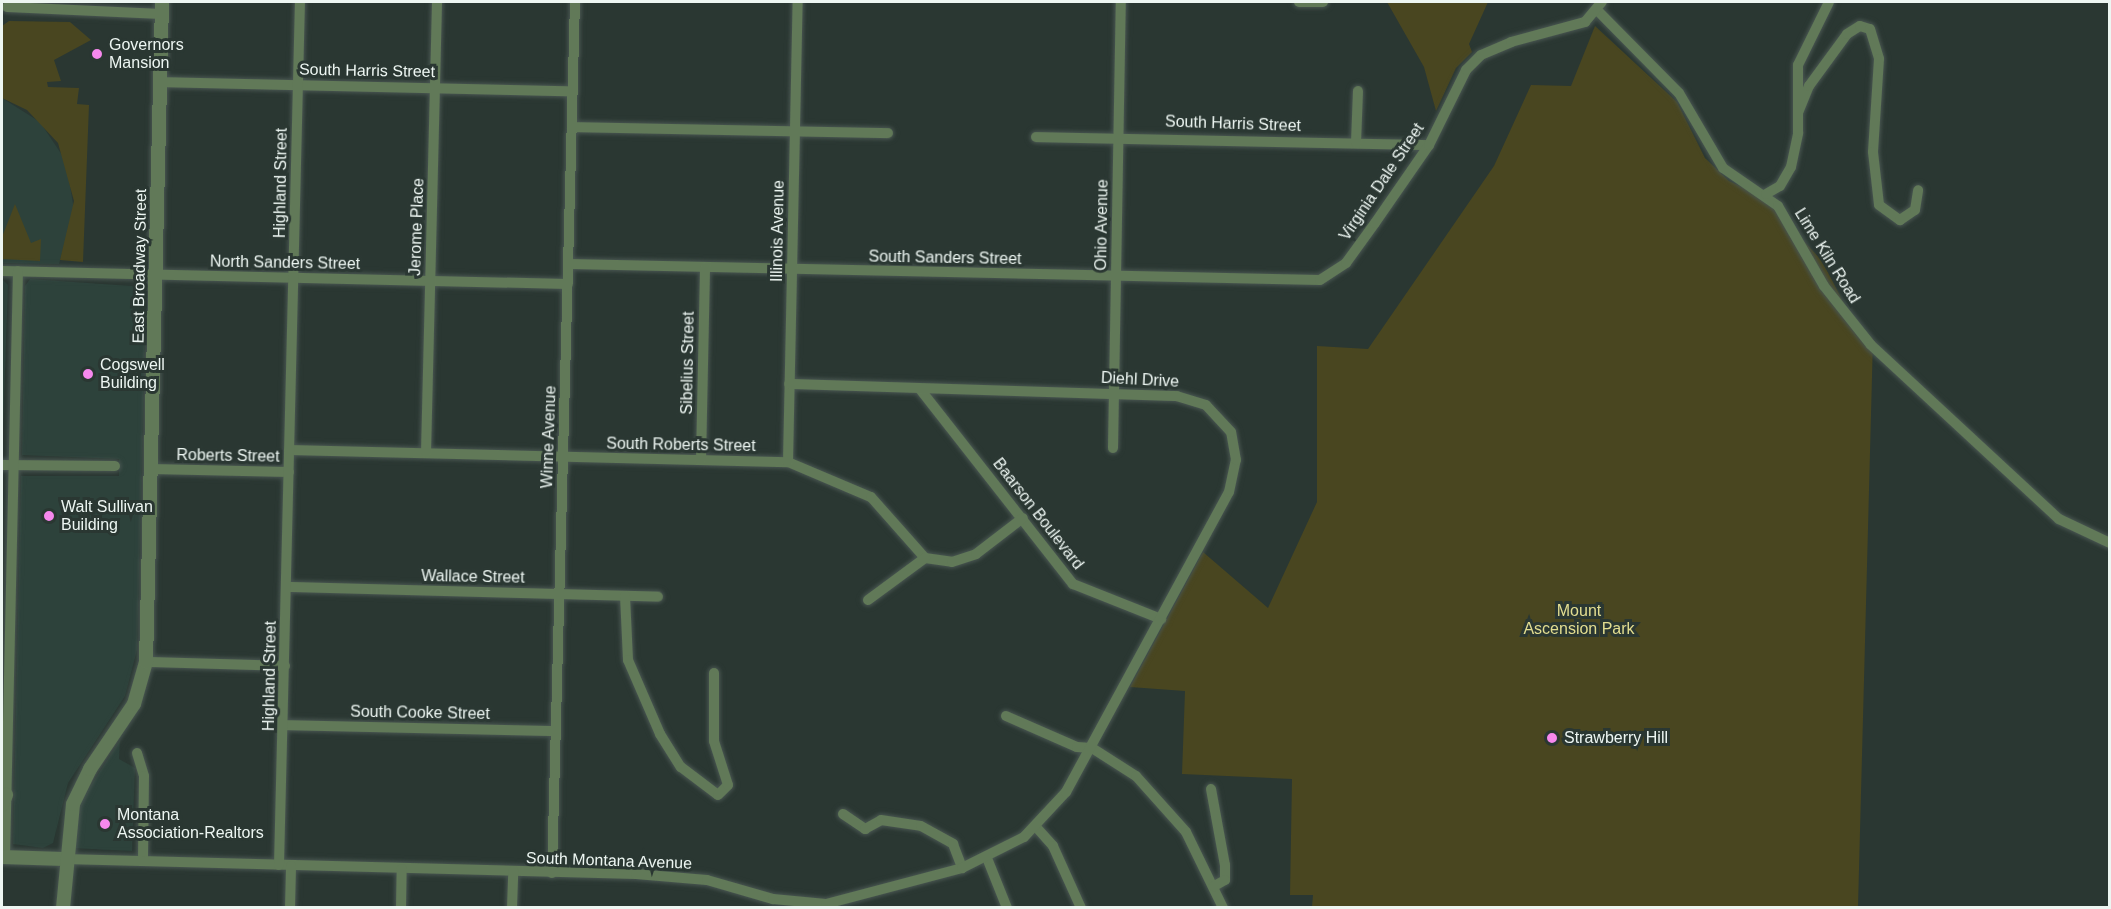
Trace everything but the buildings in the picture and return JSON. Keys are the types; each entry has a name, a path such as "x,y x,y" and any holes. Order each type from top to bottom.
{"street":[{"name":"Highland Street","path":"289,472 300,2"},
{"name":"Jerome Place","path":"426,453 437,2"},
{"name":"Winne Avenue","path":"552,873 575,2"},
{"name":"Illinois Avenue","path":"788,462 798,2"},
{"name":"Ohio Avenue","path":"1113,448 1121,2"},
{"path":"1299,2 1323,2"},
{"path":"1766,194 1780,186 1791,167 1798,113 1798,65 1830,2"},
{"name":"Virginia Dale Street","path":"1320,280 1346,264 1429,145 1466,70 1481,54 1569,29 1600,6"},
{"name":"Lime Kiln Road","path":"1600,6 1678,93 1723,168 1766,194 1833,299 1871,345 2059,519 2109,543"},
{"path":"6,7 162,8"},
{"name":"East Broadway Street","path":"63,908 64,859 69,818 82,783 134,704 146,662 162,8"},
{"path":"1798,113 1809,86 1847,34 1860,26 1870,29 1879,58 1873,152 1879,205 1900,220 1915,210 1918,190"},
{"name":"South Harris Street","path":"161,82 572,91"},
{"path":"1356,143 1358,91"},
{"path":"572,127 888,133"},
{"name":"South Harris Street","path":"1036,137 1119,135 1429,145"},
{"name":"South Sanders Street","path":"569,264 1320,280"},
{"name":"Sibelius Street","path":"701,460 705,267"},
{"name":"North Sanders Street","path":"2,271 568,284"},
{"path":"18,271 7,465 3,857 64,859"},
{"name":"Diehl Drive","path":"789,384 1177,396 1206,405 1225,422 1236,450 1229,492 1092,748"},
{"name":"Baarson Boulevard","path":"920,388 1085,593 1161,620"},
{"name":"South Roberts Street","path":"289,450 788,462 882,504 925,558"},
{"path":"7,465 115,466"},
{"name":"Roberts Street","path":"151,469 289,472 288,487"},
{"name":"Highland Street","path":"279,865 288,487"},
{"path":"868,600 925,558 968,559 1023,518"},
{"name":"Wallace Street","path":"287,588 658,597"},
{"path":"625,596 628,660 660,734 681,767 718,795 728,785 714,741 714,673"},
{"path":"146,662 285,666"},
{"path":"1006,716 1077,747 1092,748 1161,800 1186,832 1223,908"},
{"name":"South Cooke Street","path":"284,725 556,732"},
{"name":"South Montana Avenue","path":"64,859 689,878 808,904 866,902 987,858 1037,828 1066,792 1092,748"},
{"path":"137,753 144,776 143,860"},
{"path":"1211,789 1225,866 1225,880 1214,886"},
{"path":"843,814 865,829 881,820 921,826 953,844 962,868"},
{"path":"1037,828 1053,846 1081,908"},
{"path":"987,858 1007,908"},
{"path":"290,908 291,866"},
{"path":"401,908 402,869"},
{"path":"512,908 513,871"}],"shaded area":[{"path":"2,98 40,122 66,161 74,210 59,264 2,263"},
{"path":"2,279 8,285 2,457"},
{"path":"30,279 146,287 137,650 125,696 68,783 53,843 43,848 13,844 21,476 119,476 119,459 22,455 25,286"},
{"path":"120,740 119,759 135,768 132,851 72,848 81,801"}],"green space":[{"path":"1387,2 1488,2 1469,44 1472,52 1456,68 1436,111 1424,67"},
{"path":"9,21 70,22 91,40 54,60 61,81 47,82 48,87 79,88 77,104 89,105 83,262 60,260 74,201 58,143 27,110 2,98 2,26"},
{"name":"Mount Ascension Park","path":"1595,26 1677,102 1705,158 1729,181 1764,197 1822,261 1848,311 1873,339 1858,907 1312,907 1313,895 1290,895 1292,779 1182,774 1185,691 1130,687 1203,552 1268,608 1317,502 1317,346 1368,349 1494,166 1531,85 1571,86"},
{"path":"15,204 31,243 41,239 40,261 2,259 2,237"}],"place":[{"name":"Governors Mansion","path":"97,54"},
{"name":"Cogswell Building","path":"88,374"},
{"name":"Walt Sullivan Building","path":"49,516"},
{"name":"Strawberry Hill","path":"1552,738"},
{"name":"Montana Association-Realtors","path":"105,824"}]}
